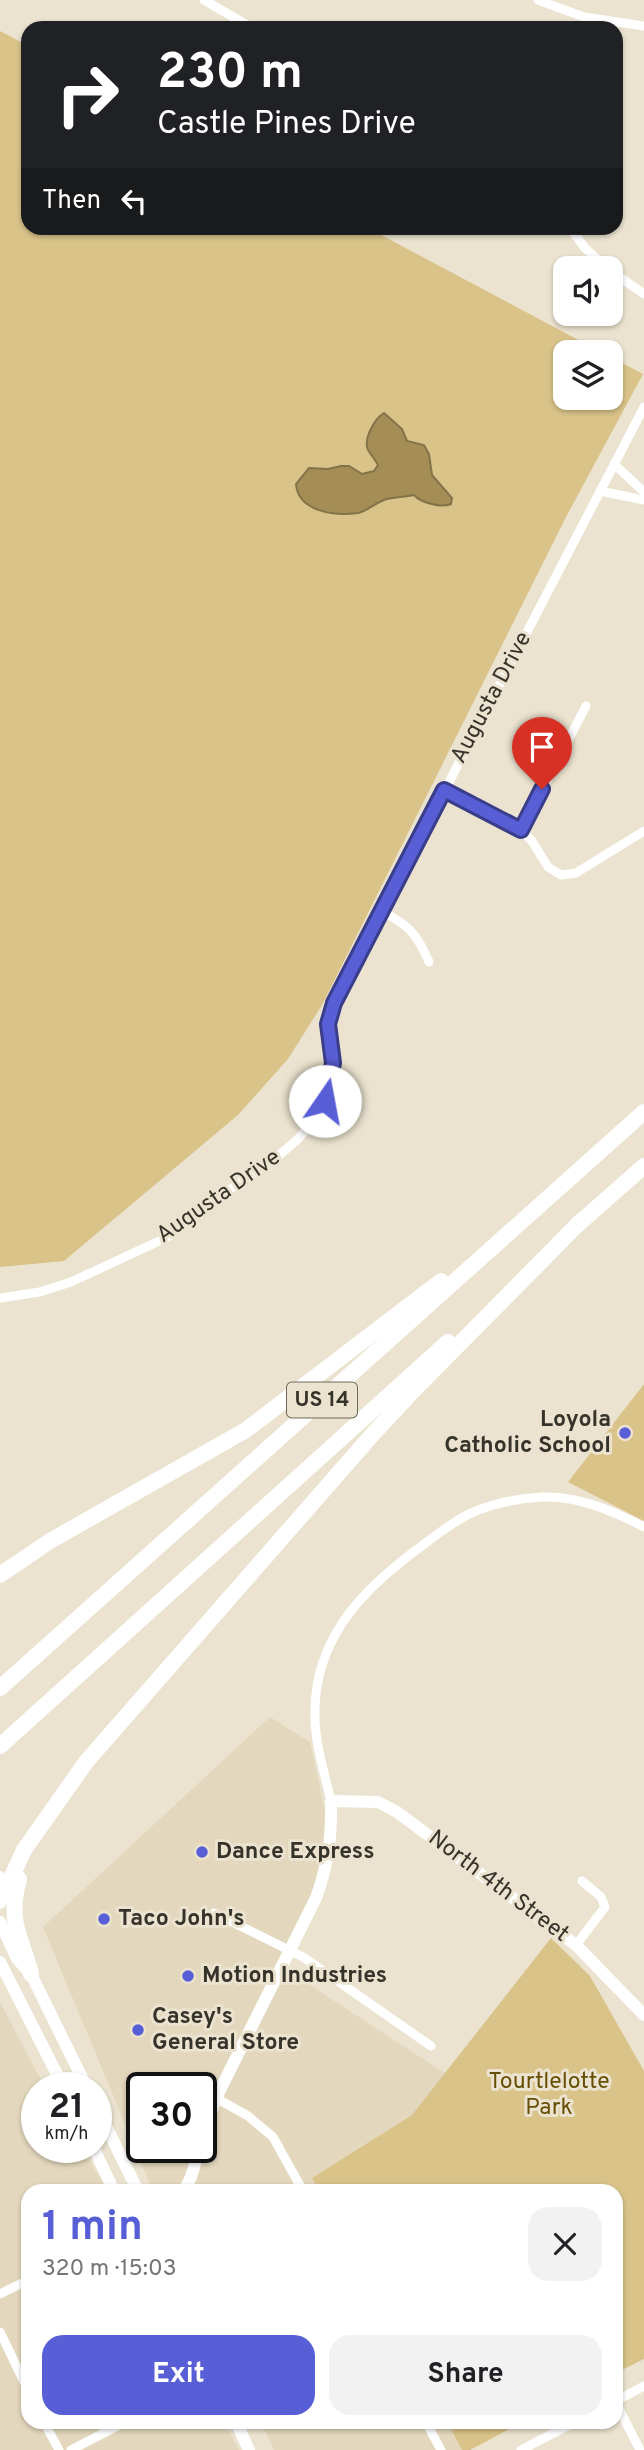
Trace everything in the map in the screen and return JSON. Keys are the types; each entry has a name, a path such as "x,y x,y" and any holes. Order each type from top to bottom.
{"highway":[{"name":"US 14","path":"0,1688 644,1112"},
{"name":"US 14","path":"0,1746 644,1166"},
{"path":"2,1899 24,1850 86,1762 411,1393 582,1220"},
{"path":"0,1575 50,1541 246,1430 519,1224"},
{"path":"31,1974 14,1924 15,1898 22,1870 46,1818"}],"street":[{"path":"204,0 240,21"},
{"path":"538,0 584,17 611,21"},
{"path":"623,23 644,26"},
{"path":"575,235 594,256"},
{"path":"623,279 644,293"},
{"name":"Augusta Drive","path":"0,1297 40,1292 71,1282 170,1236 226,1192 277,1157 298,1139 315,1119 325,1101 330,1082 333,1063 328,1024 334,1003 644,407"},
{"path":"614,464 644,492"},
{"path":"600,491 644,500"},
{"path":"521,830 586,706"},
{"path":"444,790 521,830 555,873 576,873 644,831"},
{"path":"381,911 410,928 420,940 429,962"},
{"path":"217,2096 310,1913 324,1877 331,1844 331,1801 314,1730 317,1683 336,1633 356,1603 405,1558 458,1520 512,1500 546,1497 568,1499 604,1508 644,1527"},
{"name":"North 4th Street","path":"331,1801 378,1802 397,1812 576,1945 644,2015"},
{"path":"0,1877 2,1899"},
{"path":"576,1945 605,1907 601,1897 582,1881"},
{"path":"214,1913 290,1951 345,1985 431,2046"},
{"path":"0,1922 18,1959 31,1974 79,2072"},
{"path":"0,1962 56,2072"},
{"path":"217,2099 248,2116 273,2137 299,2184"},
{"path":"112,2138 135,2184"},
{"path":"101,2163 111,2184"},
{"path":"188,2184 195,2163"},
{"path":"0,2294 21,2284"},
{"path":"0,2332 21,2376"},
{"path":"623,2398 641,2388 644,2400"},
{"path":"623,2416 640,2450"},
{"path":"48,2429 58,2450"},
{"path":"71,2450 112,2429"},
{"path":"239,2429 249,2450"},
{"path":"430,2429 441,2450"},
{"path":"521,2450 562,2429"}],"shaded area":[{"path":"384,413 402,429 407,441 424,445 429,454 432,475 452,498 451,504 431,504 414,495 387,499 358,513 339,514 319,510 303,501 296,484 309,468 349,466 362,474 374,471 378,465 368,450 367,440 374,424"},
{"path":"270,1717 310,1742 325,1811 324,1844 318,1879 281,1966 446,2074 412,2115 312,2178 315,2184 150,2184 141,2163 217,2163 217,2072 126,2072 126,2126 112,2093 112,2072 103,2072 43,1927"},
{"path":"0,2002 37,2072 21,2072 21,2163 91,2163 104,2184 21,2184 21,2429 228,2429 239,2450 0,2450"},
{"path":"264,2429 451,2429 462,2450 274,2450"}],"green space":[{"path":"0,31 21,42 21,235 381,235 578,340 553,340 553,410 623,410 623,363 643,374 565,519 322,1005 288,1059 238,1115 64,1261 0,1267"},
{"name":"Loyola Catholic School","path":"644,1384 644,1521 568,1482"},
{"name":"Tourtlelotte Park","path":"551,1938 590,1976 644,2071 644,2359 623,2370 623,2184 315,2184 312,2178 412,2115"},
{"path":"451,2429 510,2429 470,2450 462,2450"}],"place":[{"name":"Loyola Catholic School","path":"625,1433"},
{"name":"Dance Express","path":"202,1852"},
{"name":"Taco John's","path":"104,1919"},
{"name":"Motion Industries","path":"188,1976"},
{"name":"Casey's General Store","path":"138,2030"}],"route":[{"path":"325,1101 333,1063 328,1024 334,1003 444,790 521,830 542,789"}]}
